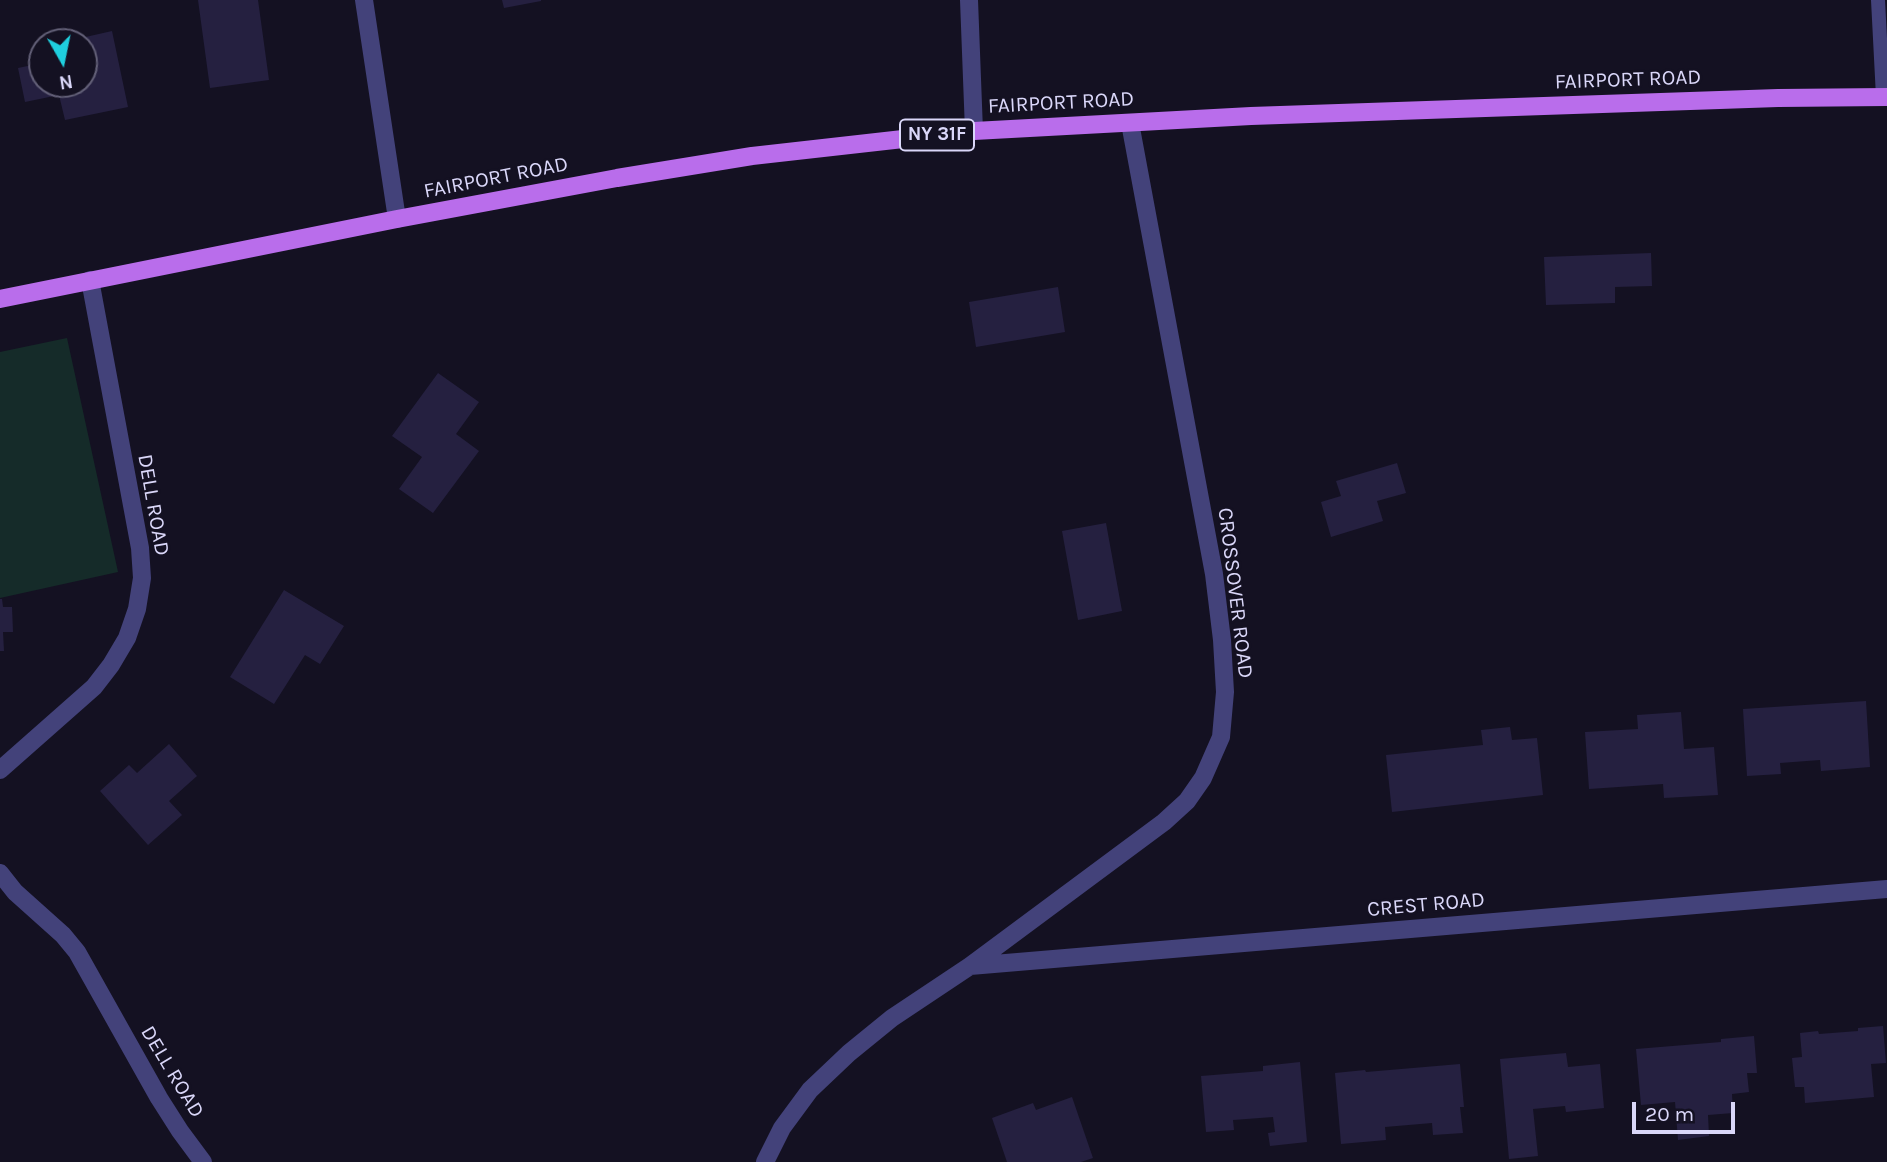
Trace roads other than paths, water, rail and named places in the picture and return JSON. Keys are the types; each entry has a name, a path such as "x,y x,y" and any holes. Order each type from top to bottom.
{"main road":[{"name":"FAIRPORT ROAD","path":"0,299 397,219 617,178 752,156 974,131 1263,116 1778,98 1885,97"}],"street":[{"path":"364,0 397,219"},
{"path":"969,0 974,131"},
{"name":"CROSSOVER ROAD","path":"765,1162 782,1128 810,1090 849,1053 892,1018 970,966 1164,822 1187,801 1203,778 1221,737 1225,692 1222,640 1213,574 1130,122"},
{"name":"DELL ROAD","path":"0,770 94,687 127,638 137,609 142,578 140,548 90,280"},
{"name":"DELL ROAD","path":"0,873 15,892 63,935 77,952 159,1098 204,1162"},
{"name":"CREST ROAD","path":"970,966 1887,889"}],"lane":[{"path":"1878,0 1885,97"}]}
